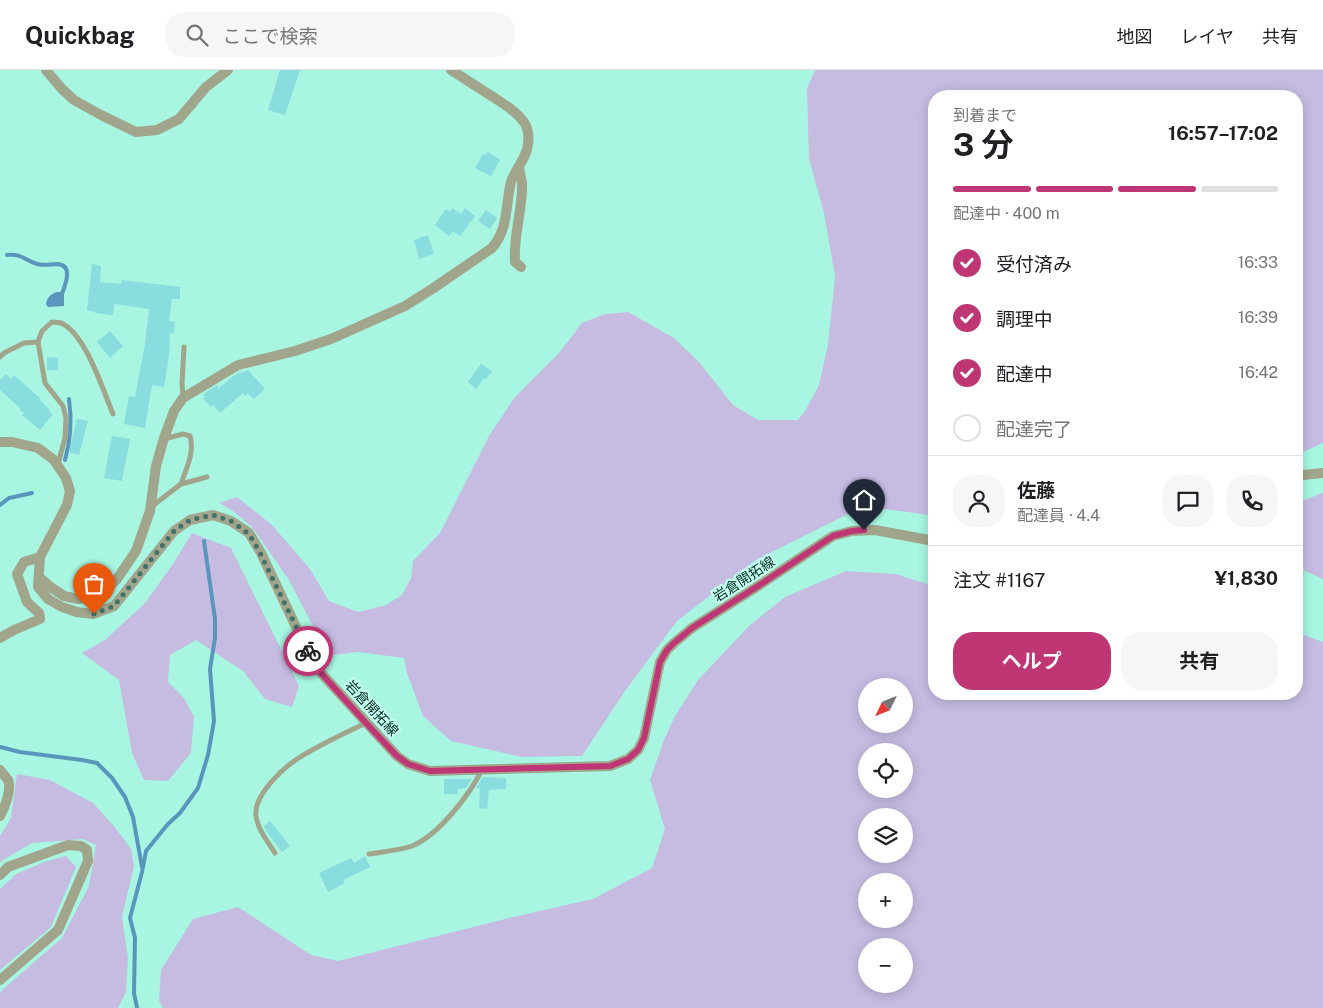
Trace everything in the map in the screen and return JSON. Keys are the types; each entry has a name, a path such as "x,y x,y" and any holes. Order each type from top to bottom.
{"street":[{"path":"46,70 51,78 74,100 136,132 157,130 179,120 206,87 228,70"},
{"path":"39,577 64,596 78,598 90,597 103,592 117,579 136,551 151,507 156,466 174,411 183,398 238,365 295,351 331,339 405,306 492,248 499,240 504,226 511,182 528,145 528,133 525,123 515,111 451,70"},
{"path":"518,168 522,184 514,249 515,262 521,267"},
{"name":"岩倉開拓線","path":"0,442 12,442 38,448 54,460 66,478 70,491 67,505 40,557 38,587 48,599 62,607 77,612 94,614 114,606 174,531 190,520 213,515 231,521 249,534 321,673 397,756 408,764 430,771 610,766 628,759 638,750 644,738 660,662 667,650 692,628 833,536 852,531 875,530 928,540"},
{"path":"1303,475 1323,473"},
{"path":"0,638 40,619 39,613 27,602 17,574 24,562 40,557"},
{"path":"0,770 9,781 8,794 0,816"},
{"path":"0,876 8,867 68,845 81,846 87,850 88,861 58,930 0,980"}],"lane":[{"path":"58,466 65,438 66,418 63,406 45,383 38,342 42,331 52,322 62,323 78,337 85,347 114,414"},
{"path":"0,357 24,343 38,342"},
{"path":"183,398 184,347"},
{"path":"164,440 183,434 190,436 192,444 181,484"},
{"path":"151,507 181,484 207,477"},
{"path":"275,853 260,830 256,815 258,800 271,782 296,759 366,723"},
{"path":"369,854 411,846 425,838 451,815 474,786 482,769"}],"shaded area":[{"path":"815,70 1323,70 1323,443 1303,452 1303,90 928,90 928,515 884,509 850,513 756,560 677,621 625,691 582,756 522,757 451,741 423,716 407,673 404,658 358,652 324,656 316,632 289,580 252,527 233,511 219,503 237,497 272,525 310,569 329,601 358,612 386,605 402,595 411,578 413,561 440,533 489,436 515,397 560,352 582,323 605,314 628,312 674,338 699,362 733,405 758,420 798,420 819,385 828,344 835,276 824,213 809,159 807,89"},
{"path":"1323,493 1323,579 1303,569 1303,500"},
{"path":"192,533 231,548 299,686 292,707 265,699 243,671 196,640 170,655 168,682 184,698 194,717 191,753 168,781 144,780 132,753 119,680 82,653 105,640 145,603 173,564"},
{"path":"846,571 895,574 928,584 928,700 1303,700 1303,635 1323,642 1323,1008 163,1008 159,1001 161,970 193,919 238,907 311,955 338,961 593,899 652,868 665,829 650,780 664,740 675,716 698,680 749,626 785,597"},
{"path":"17,774 50,780 93,803 131,849 134,866 122,917 128,958 126,992 118,1008 0,1008 0,994 2,990 62,938 89,886 96,845 82,839 32,843 0,863 0,836 11,818"},
{"path":"66,856 76,867 51,927 0,970 0,889 16,874 47,861"}],"water":[{"path":"57,292 64,294 64,306 48,307 46,304 48,298"}],"building":[{"path":"280,70 300,70 285,115 268,110"},
{"path":"488,152 500,160 491,176 475,168 483,154 486,155"},
{"path":"452,208 461,214 465,208 475,216 460,236 453,231 449,236 435,225 446,209 450,212"},
{"path":"486,210 497,218 490,229 478,221"},
{"path":"428,235 434,254 419,259 414,240"},
{"path":"92,264 101,266 100,282 121,284 122,280 180,287 180,299 172,299 169,321 175,322 174,334 170,333 169,356 164,387 152,385 145,428 124,424 129,396 135,397 145,344 149,309 114,304 113,315 87,310"},
{"path":"110,331 123,346 110,358 97,342"},
{"path":"47,357 58,358 58,370 47,370"},
{"path":"481,364 492,371 476,389 468,382"},
{"path":"248,370 265,389 254,399 248,394 245,396 243,393 220,413 203,398 206,392 218,385 218,389 232,377"},
{"path":"6,374 11,379 14,375 41,399 53,414 40,430 22,415 24,413 21,409 0,390 0,380"},
{"path":"77,419 88,421 79,455 69,452"},
{"path":"112,436 130,439 122,481 104,478"},
{"path":"483,777 506,778 506,789 489,790 487,809 479,808 480,788 476,788"},
{"path":"444,779 472,779 466,788 458,789 458,794 444,794"},
{"path":"270,821 290,846 282,852 264,826"},
{"path":"365,856 370,867 343,880 345,883 328,892 319,873 351,858 354,863"}],"waterway":[{"path":"7,255 20,256 40,265 57,264 66,268 67,277 61,297"},
{"path":"65,460 69,445 69,399"},
{"path":"0,505 9,498 32,493"},
{"path":"137,1008 134,993 135,938 130,918 146,851 168,824 180,813 198,788 208,755 214,721 210,669 215,638 215,619 204,541"},
{"path":"0,747 20,752 97,763 112,778 125,797 133,817 142,867"}],"way so far":[{"path":"94,614 114,606 174,531 190,520 213,515 231,521 249,534 308,651"}],"route":[{"path":"308,651 321,673 397,756 408,764 430,771 610,766 628,759 638,750 644,738 660,662 674,643 692,628 833,536 864,530"}]}
